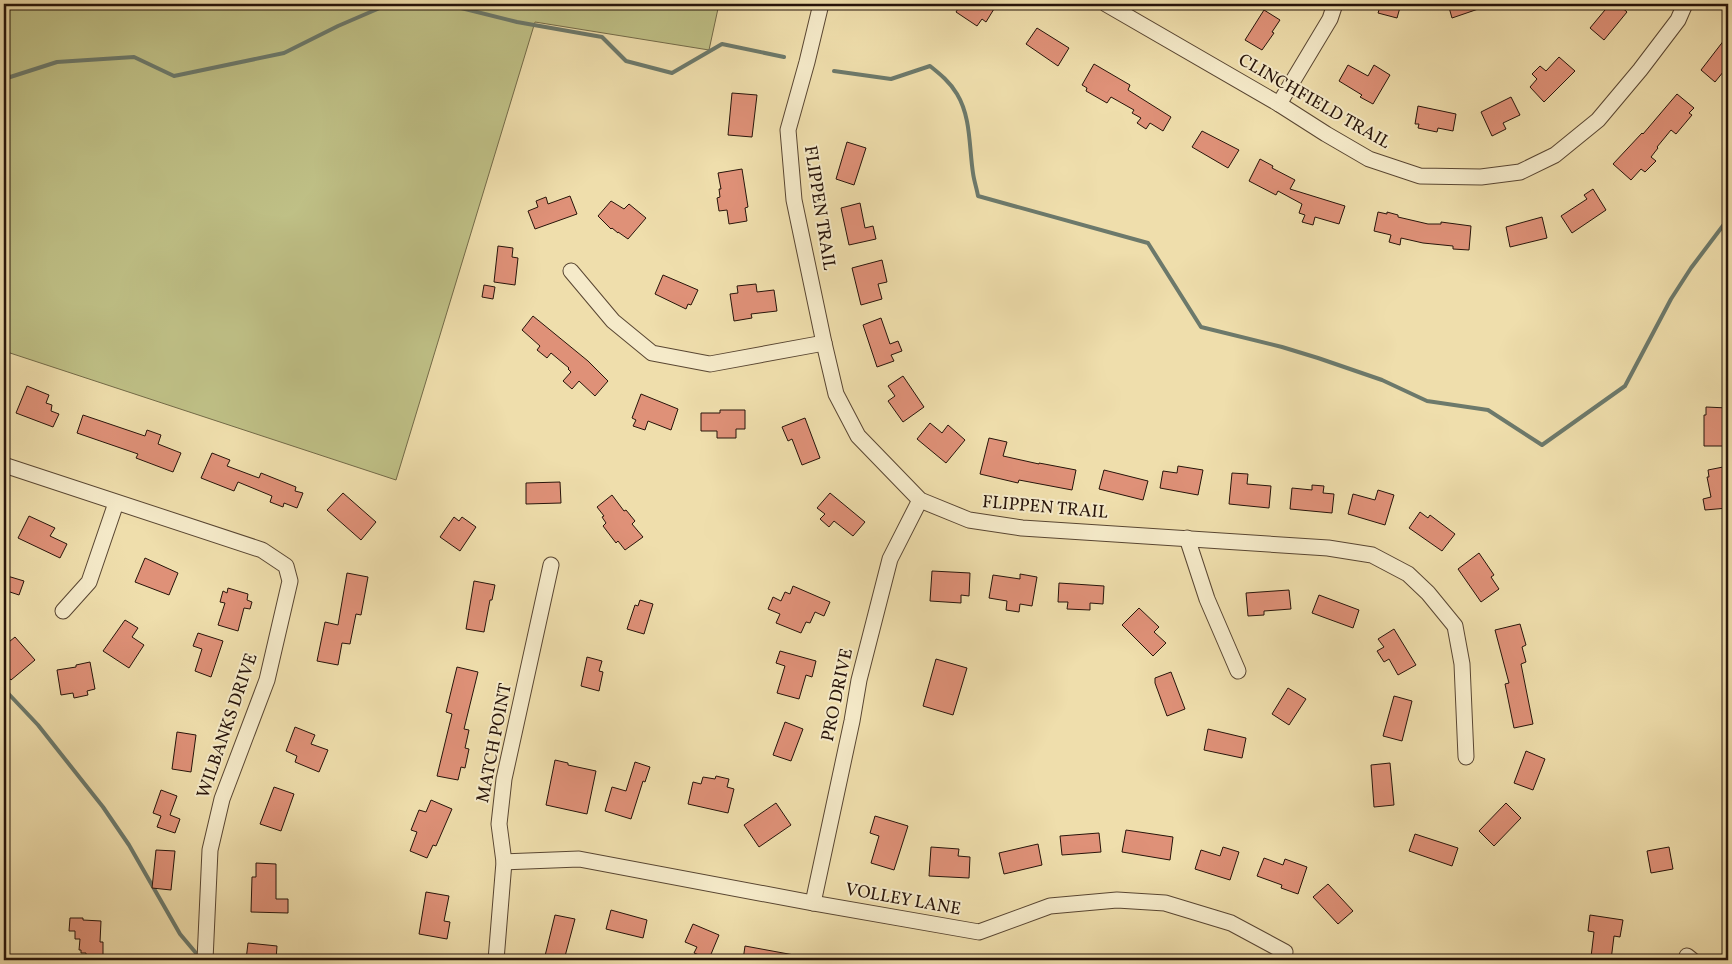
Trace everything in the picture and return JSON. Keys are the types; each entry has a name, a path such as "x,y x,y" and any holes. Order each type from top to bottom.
{"street":[{"name":"FLIPPEN TRAIL","path":"821,4 788,130 794,200 824,343 836,394 858,436 920,500 969,520 1022,528 1328,548 1372,555 1408,574 1428,593 1455,626 1462,664 1466,757"},
{"name":"CLINCHFIELD TRAIL","path":"1106,4 1279,104 1369,159 1420,176 1481,177 1520,172 1555,155 1598,120 1673,27 1685,4"},
{"path":"1279,104 1330,19 1335,4"},
{"path":"571,271 613,321 652,353 710,364 824,343"},
{"name":"WILBANKS DRIVE","path":"4,465 262,550 286,566 290,581 267,680 222,800 210,850 206,960"},
{"name":"PRO DRIVE","path":"813,903 859,680 890,559 920,500"},
{"path":"63,611 89,582 116,503"},
{"path":"1187,538 1206,599 1238,671"},
{"name":"MATCH POINT","path":"496,960 504,862 499,824 504,779 551,565"},
{"name":"VOLLEY LANE","path":"504,862 579,859 979,932 1050,906 1117,900 1165,903 1231,923 1285,952"}],"green space":[{"path":"4,4 719,4 709,50 535,22 396,480 4,351"}],"building":[{"path":"961,4 997,4 986,22 982,19 977,26 956,12"},
{"path":"1381,4 1401,4 1397,18 1378,13"},
{"path":"1448,4 1487,4 1487,6 1452,18"},
{"path":"1610,4 1618,4 1627,12 1604,40 1590,28"},
{"path":"1264,10 1280,20 1272,32 1274,33 1262,50 1245,40"},
{"path":"1037,28 1069,48 1058,66 1026,44"},
{"path":"1728,35 1728,66 1715,82 1701,70"},
{"path":"1559,57 1575,71 1544,102 1530,87 1537,79 1532,74 1540,66 1546,71"},
{"path":"1094,64 1130,85 1128,90 1171,117 1163,131 1150,123 1146,129 1137,123 1141,118 1132,113 1134,110 1111,97 1107,103 1086,91 1087,88 1082,85"},
{"path":"1348,65 1368,76 1374,65 1390,75 1373,104 1339,81"},
{"path":"732,93 757,95 752,137 728,135"},
{"path":"1677,94 1694,108 1689,113 1692,115 1676,134 1671,130 1657,147 1651,157 1656,161 1645,172 1641,169 1631,180 1613,164 1643,134"},
{"path":"1511,97 1520,115 1503,123 1506,129 1492,136 1481,112"},
{"path":"1418,106 1456,114 1453,131 1438,128 1437,132 1418,128 1419,124 1415,124"},
{"path":"1202,131 1239,150 1228,168 1192,147"},
{"path":"847,142 866,148 854,185 836,179"},
{"path":"1260,159 1273,166 1272,168 1295,180 1290,189 1345,206 1339,224 1315,217 1313,225 1302,222 1305,215 1299,213 1302,204 1278,191 1276,195 1249,181"},
{"path":"742,169 748,207 745,208 747,221 729,224 727,210 719,211 717,198 720,197 719,189 721,189 718,173"},
{"path":"1593,189 1606,210 1572,233 1561,216 1587,199 1584,195"},
{"path":"570,196 577,214 535,229 528,211 538,207 536,201 546,197 548,204"},
{"path":"611,201 624,209 629,204 646,218 628,239 611,229 598,216"},
{"path":"860,203 865,228 873,226 876,239 849,245 841,208"},
{"path":"1378,212 1387,214 1387,212 1398,215 1398,217 1428,224 1441,224 1441,222 1471,226 1469,250 1453,249 1453,246 1423,243 1401,238 1400,245 1389,242 1391,235 1374,231"},
{"path":"1542,217 1547,238 1510,247 1506,227"},
{"path":"498,246 513,248 512,257 518,258 515,285 494,282"},
{"path":"882,260 887,282 878,284 882,299 861,305 852,268"},
{"path":"663,275 698,290 691,305 688,304 686,309 655,294"},
{"path":"756,284 757,292 774,290 777,311 751,314 752,318 734,321 730,294 738,293 737,286"},
{"path":"484,285 495,287 493,299 482,297"},
{"path":"533,316 588,361 608,381 595,396 579,381 572,389 563,381 571,372 569,368 551,353 547,358 537,350 540,346 522,330"},
{"path":"881,318 890,344 898,341 902,351 891,355 894,361 877,367 863,325"},
{"path":"903,376 924,407 903,422 888,401 895,396 888,386"},
{"path":"27,386 49,395 46,403 52,405 51,411 59,414 53,427 16,413"},
{"path":"641,394 678,409 671,430 648,421 645,430 633,426 636,420 632,418"},
{"path":"1706,407 1728,408 1726,446 1704,446 1704,415 1706,415"},
{"path":"720,410 745,410 745,429 736,429 736,438 717,438 717,431 701,431 701,413 720,413"},
{"path":"83,415 145,436 147,430 161,435 158,444 181,453 173,472 136,458 138,454 77,433"},
{"path":"805,418 820,458 802,465 792,439 788,441 782,427"},
{"path":"930,423 942,433 948,425 965,440 946,463 917,439"},
{"path":"989,438 1007,442 1003,456 1076,470 1072,490 1019,480 1018,483 980,474"},
{"path":"212,453 230,460 227,466 259,478 261,473 296,487 295,491 303,493 297,508 284,503 283,507 270,502 272,496 238,482 234,491 201,478"},
{"path":"1178,466 1203,470 1198,495 1160,488 1163,471 1177,473"},
{"path":"1728,466 1728,508 1705,510 1703,499 1711,497 1707,477 1709,477 1708,470"},
{"path":"1104,470 1148,481 1143,500 1099,489"},
{"path":"1232,473 1248,474 1247,484 1271,486 1269,508 1229,504"},
{"path":"560,482 561,503 526,504 526,483"},
{"path":"1312,485 1324,486 1323,493 1334,494 1332,513 1290,509 1292,488 1312,490"},
{"path":"1378,490 1394,495 1385,525 1348,514 1353,494 1375,500"},
{"path":"343,493 376,522 361,540 327,510"},
{"path":"830,493 865,522 853,536 834,521 829,527 820,519 825,514 817,508"},
{"path":"612,495 624,511 626,510 635,521 632,524 643,537 625,550 618,541 616,543 603,526 606,523 602,517 604,516 597,507"},
{"path":"1420,512 1428,518 1430,515 1455,534 1442,551 1409,528"},
{"path":"29,516 55,528 50,536 67,544 60,558 18,538"},
{"path":"454,517 459,521 462,517 476,527 460,551 440,537"},
{"path":"1479,553 1494,575 1491,577 1499,589 1481,602 1458,569"},
{"path":"145,558 178,573 169,595 135,582"},
{"path":"932,571 970,573 969,596 961,595 961,603 930,601"},
{"path":"347,573 368,577 361,615 356,614 350,644 342,643 338,665 317,661 325,622 338,625"},
{"path":"1020,574 1037,577 1032,606 1020,604 1019,612 1006,610 1007,601 989,598 993,575 1020,579"},
{"path":"4,575 24,581 19,595 4,590"},
{"path":"474,581 495,585 484,632 466,629"},
{"path":"1059,583 1104,586 1103,604 1090,603 1090,610 1067,609 1068,602 1058,602"},
{"path":"793,586 830,602 824,616 815,612 810,623 806,622 801,633 776,623 780,614 768,609 773,597 781,601 785,592 790,594"},
{"path":"228,588 248,594 247,600 252,602 250,609 244,608 238,631 218,625 225,603 220,602 223,591 227,593"},
{"path":"1289,590 1291,609 1264,611 1264,615 1248,616 1246,593"},
{"path":"1319,595 1359,610 1353,628 1312,613"},
{"path":"640,600 653,604 644,634 627,629 635,605 638,606"},
{"path":"1139,608 1159,627 1154,632 1166,643 1153,656 1122,625"},
{"path":"125,620 138,628 132,637 144,645 129,668 103,651"},
{"path":"1520,624 1526,645 1522,647 1526,662 1521,664 1533,724 1514,728 1505,684 1509,683 1495,630"},
{"path":"1394,629 1416,665 1398,675 1389,659 1384,662 1377,651 1384,647 1378,639"},
{"path":"198,633 223,641 211,677 195,671 202,649 193,646"},
{"path":"15,637 35,660 11,680 4,672 4,646"},
{"path":"780,651 816,661 812,677 806,675 799,699 777,693 785,666 776,663"},
{"path":"587,657 602,661 599,671 603,672 599,691 581,686"},
{"path":"936,659 967,668 953,715 923,706"},
{"path":"90,662 95,689 87,691 88,695 74,698 73,693 61,695 57,670 76,667 76,665"},
{"path":"457,667 478,672 464,729 469,730 465,748 469,749 465,768 461,767 458,780 437,776 452,714 446,712"},
{"path":"1171,672 1185,709 1167,716 1155,683 1155,678"},
{"path":"1288,688 1306,699 1289,725 1272,714"},
{"path":"1394,696 1412,701 1402,741 1383,736"},
{"path":"785,722 803,729 791,761 773,755"},
{"path":"295,727 315,735 311,744 328,750 319,772 295,762 297,756 286,751"},
{"path":"1208,729 1246,738 1242,758 1204,750"},
{"path":"177,732 196,735 191,772 172,769"},
{"path":"1526,751 1545,759 1533,790 1514,783"},
{"path":"555,760 596,771 587,814 546,805"},
{"path":"635,762 650,767 645,782 643,781 631,819 605,811 612,787 626,791"},
{"path":"1390,763 1394,805 1374,807 1371,765"},
{"path":"716,776 729,779 727,787 734,789 728,813 688,804 693,782 701,784 703,777 715,779"},
{"path":"274,787 294,794 281,831 260,824"},
{"path":"161,790 177,796 170,815 180,819 175,833 157,827 161,816 153,813"},
{"path":"431,800 452,809 436,846 433,845 427,858 410,851 417,832 411,830 419,810 426,812"},
{"path":"776,803 791,825 759,847 744,825"},
{"path":"1506,803 1521,818 1494,846 1479,831"},
{"path":"875,816 908,826 894,870 871,863 879,836 870,833"},
{"path":"1126,830 1173,837 1170,860 1122,852"},
{"path":"1099,833 1101,852 1062,855 1060,836"},
{"path":"1415,834 1458,848 1452,866 1409,851"},
{"path":"1038,844 1042,865 1004,874 999,853"},
{"path":"931,847 959,849 958,856 970,857 969,878 929,876"},
{"path":"1223,847 1239,852 1230,880 1195,869 1201,850 1220,856"},
{"path":"1669,847 1673,869 1651,873 1647,851"},
{"path":"156,850 175,851 171,890 152,888"},
{"path":"1264,858 1283,865 1285,859 1307,867 1298,894 1281,888 1282,885 1257,876"},
{"path":"256,863 276,864 276,899 288,899 288,913 251,912 252,877 256,877"},
{"path":"1328,884 1353,911 1338,924 1313,897"},
{"path":"426,892 449,896 444,921 450,922 447,939 419,934"},
{"path":"611,910 647,920 643,938 606,929"},
{"path":"555,915 575,919 564,960 544,960"},
{"path":"1590,915 1623,920 1620,937 1614,936 1611,960 1591,957 1594,932 1588,931"},
{"path":"70,918 101,921 100,942 103,942 103,957 86,956 86,953 81,953 81,950 79,950 80,939 75,939 75,931 69,931"},
{"path":"693,924 719,935 709,959 694,953 697,947 685,942"},
{"path":"248,943 277,946 276,960 246,960"},
{"path":"745,946 794,955 794,960 743,960"}],"waterway":[{"path":"4,79 57,62 134,57 174,76 284,53 338,26 389,4"},
{"path":"445,4 517,22 602,37 626,61 672,73 722,44 784,57"},
{"path":"834,71 891,79 930,66 951,86 962,103 969,132 973,173 978,196 1148,243 1201,327 1318,358 1382,380 1427,401 1488,410 1542,445 1625,386 1671,299 1691,268 1728,219"},
{"path":"4,689 38,725 103,807 129,845 180,934 201,959"}]}
